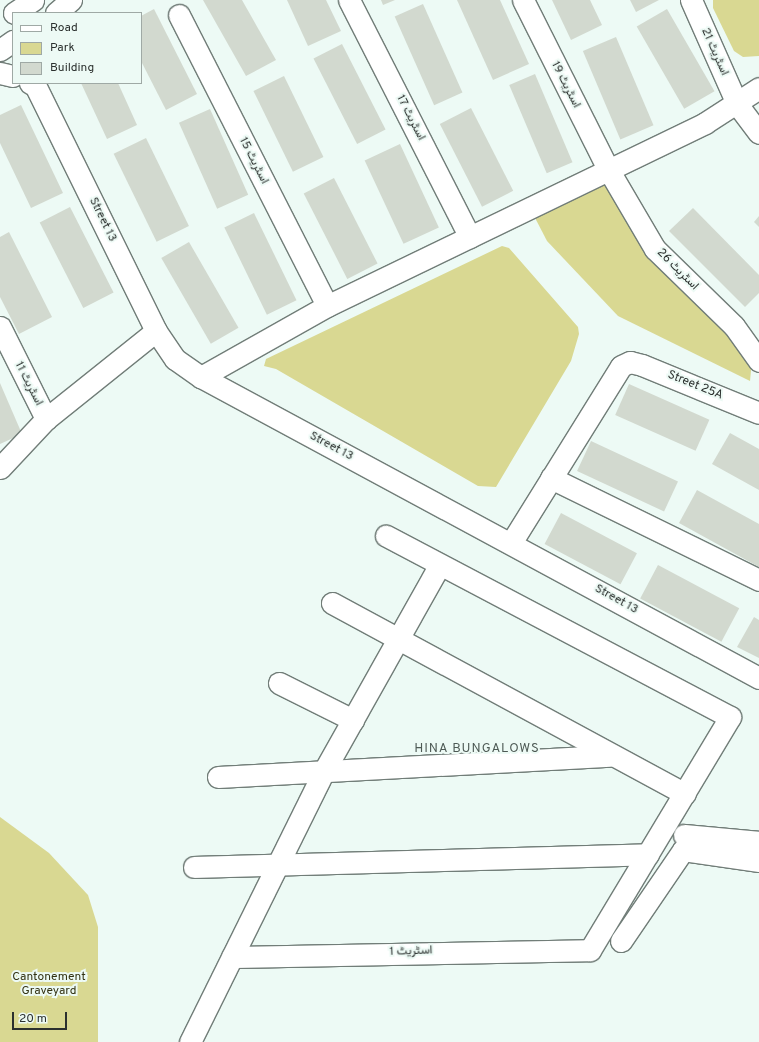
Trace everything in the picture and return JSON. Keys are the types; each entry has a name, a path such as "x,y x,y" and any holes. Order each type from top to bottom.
{"street":[{"path":"13,12 33,0"},
{"path":"57,12 70,0"},
{"name":"اسٹریٹ 17","path":"349,0 470,237"},
{"name":"اسٹریٹ 19","path":"523,0 608,169"},
{"name":"اسٹریٹ 21","path":"691,0 737,104 759,133"},
{"name":"اسٹریٹ 15","path":"179,15 327,306"},
{"path":"0,50 12,43"},
{"path":"0,73 12,76"},
{"name":"Street 13","path":"34,84 156,331 175,359 201,377 759,678"},
{"path":"201,377 327,306 470,237 737,104 759,88"},
{"name":"اسٹریٹ 26","path":"608,169 656,249 734,326 759,361"},
{"name":"اسٹریٹ 11","path":"0,327 46,419"},
{"path":"3,463 46,419 156,331"},
{"name":"Street 25A","path":"551,478 621,366 630,362 759,413"},
{"path":"511,543 551,478 759,580"},
{"path":"194,867 277,863 648,854 730,717 439,566 386,536"},
{"path":"190,1042 277,863 324,771 439,566"},
{"path":"332,603 397,641 610,756 685,794"},
{"path":"279,683 353,720"},
{"path":"218,777 610,756"},
{"path":"684,835 759,842"},
{"path":"620,941 683,850 759,862"},
{"name":"اسٹریٹ 1","path":"232,957 590,950 648,854"}],"green space":[{"path":"713,0 759,0 759,56 743,57 734,51 713,8"},
{"path":"612,177 752,360 750,381 618,316 547,241 532,212"},
{"path":"502,246 509,248 578,327 579,334 571,361 496,487 478,486 276,369 264,366 266,359"},
{"name":"Cantonement Graveyard","path":"0,817 49,853 88,895 98,927 98,1042 0,1042"}],"building":[{"path":"203,0 242,0 276,60 246,76"},
{"path":"287,0 326,0 341,31 308,46"},
{"path":"381,0 395,0 383,5"},
{"path":"457,0 500,0 529,64 493,80"},
{"path":"552,0 590,0 602,25 571,40"},
{"path":"630,0 659,0 636,12"},
{"path":"423,4 462,93 434,105 395,17"},
{"path":"154,9 197,94 166,110 142,63 142,15"},
{"path":"667,9 714,91 684,109 637,26"},
{"path":"616,37 654,125 620,139 583,51"},
{"path":"342,44 386,130 357,144 313,59"},
{"path":"535,74 573,162 547,173 509,85"},
{"path":"284,76 323,157 293,172 253,91"},
{"path":"81,84 118,84 137,125 107,139"},
{"path":"21,105 63,193 31,208 0,143 0,115"},
{"path":"471,108 513,191 482,207 440,124"},
{"path":"210,109 248,195 217,209 179,123"},
{"path":"146,138 189,226 157,242 114,154"},
{"path":"400,144 439,227 404,244 365,160"},
{"path":"334,178 378,264 347,279 304,193"},
{"path":"70,207 114,293 83,308 40,222"},
{"path":"693,208 759,275 759,293 745,307 669,231"},
{"path":"254,213 297,300 267,315 224,227"},
{"path":"759,216 759,227 754,222"},
{"path":"9,232 52,317 19,334 0,297 0,237"},
{"path":"189,242 238,328 211,344 161,258"},
{"path":"0,383 22,434 0,444"},
{"path":"629,384 709,420 696,451 615,415"},
{"path":"730,433 759,449 759,490 712,464"},
{"path":"591,441 678,482 664,511 577,471"},
{"path":"697,490 759,524 759,567 679,523"},
{"path":"561,513 637,553 621,584 545,544"},
{"path":"658,565 739,608 721,642 640,599"},
{"path":"754,617 759,620 759,658 737,647"}],"district":[{"name":"HINA BUNGALOWS","path":"477,749"}]}
